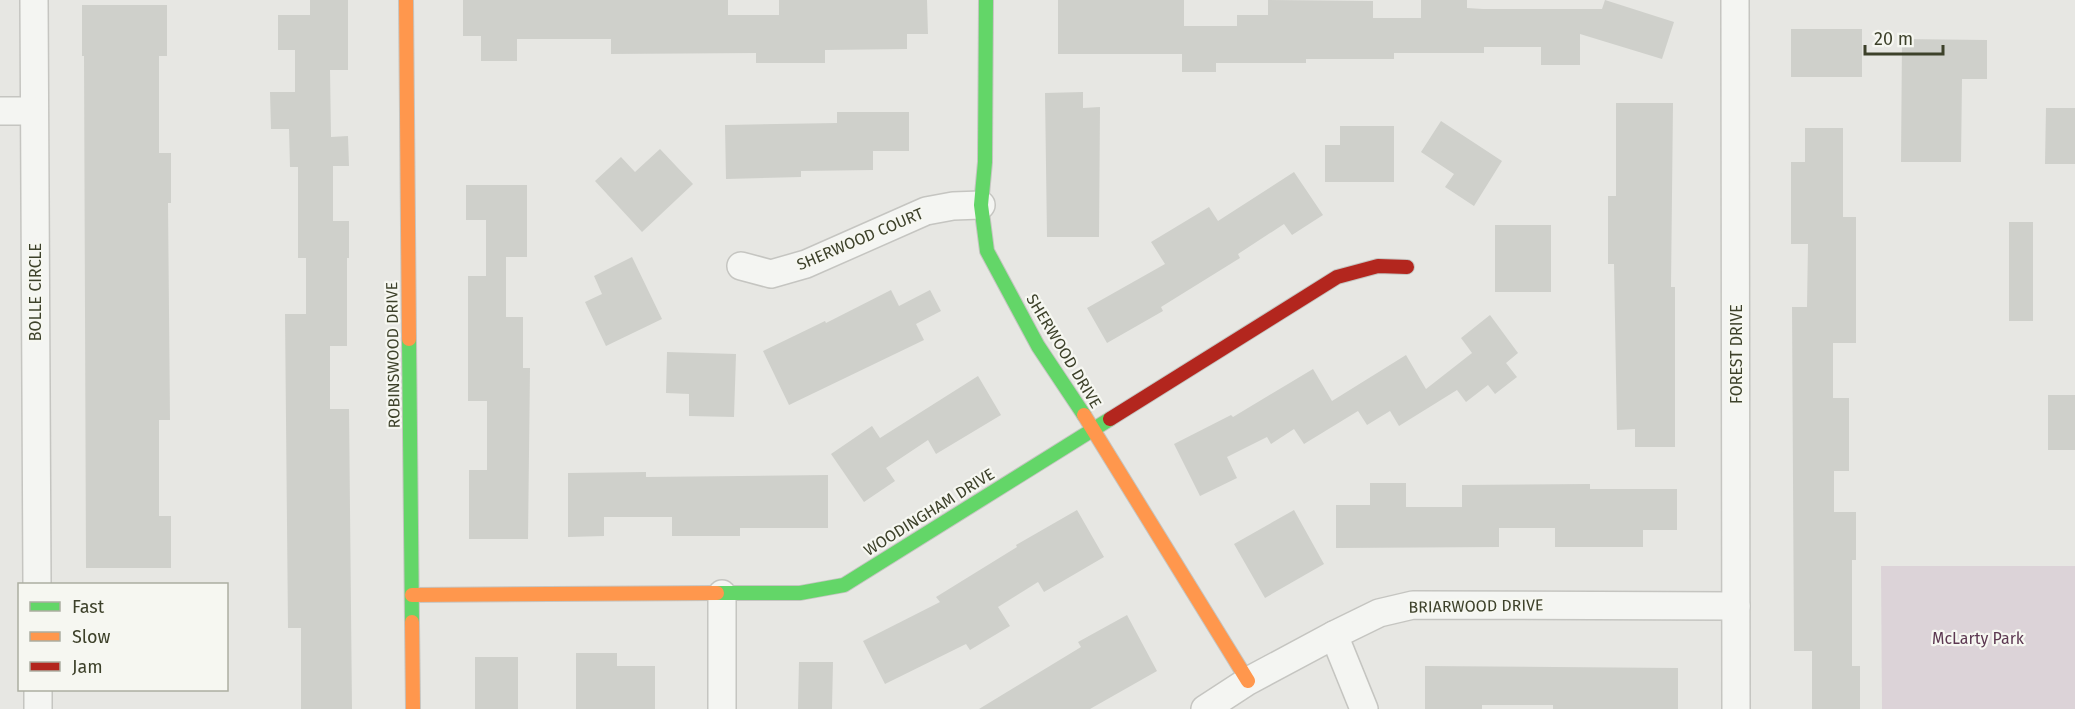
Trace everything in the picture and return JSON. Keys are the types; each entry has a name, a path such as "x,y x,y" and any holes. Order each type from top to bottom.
{"street":[{"name":"BOLLE CIRCLE","path":"34,0 37,583"},
{"name":"ROBINSWOOD DRIVE","path":"406,0 413,709"},
{"name":"SHERWOOD DRIVE","path":"986,0 985,162 981,205 987,250 1038,346 1093,429 1248,681"},
{"name":"FOREST DRIVE","path":"1735,0 1736,709"},
{"path":"0,111 34,111"},
{"name":"SHERWOOD COURT","path":"741,266 771,274 806,264 926,211 953,206 981,205"},
{"name":"WOODINGHAM DRIVE","path":"412,595 800,593 844,585 1338,277 1378,266 1407,267"},
{"path":"722,594 722,709"},
{"name":"BRIARWOOD DRIVE","path":"1205,709 1248,681 1334,635 1379,613 1413,605 1736,606"},
{"path":"1334,635 1364,709"},
{"path":"38,691 38,709"}],"green space":[{"name":"McLarty Park","path":"1881,566 2075,566 2075,709 1882,709"}],"building":[{"path":"310,0 348,0 348,70 330,70 331,137 348,136 349,166 333,166 333,221 349,221 349,258 347,258 347,346 330,346 330,409 349,409 352,709 301,709 301,628 288,628 285,314 306,314 306,258 298,258 298,167 290,167 289,129 271,129 270,92 295,92 295,50 278,50 278,15 310,15"},
{"path":"463,0 728,0 728,15 779,15 779,0 927,0 928,34 907,34 907,49 825,50 825,63 756,63 756,53 611,54 611,39 517,39 517,61 481,61 481,36 463,36"},
{"path":"1058,0 1184,0 1184,26 1237,26 1237,15 1268,15 1268,0 1373,1 1373,18 1421,18 1421,0 1467,0 1467,8 1483,9 1602,9 1605,0 1674,22 1662,59 1580,34 1580,65 1541,65 1541,47 1484,47 1484,53 1394,53 1394,59 1306,59 1306,63 1216,63 1216,72 1182,72 1182,54 1058,54"},
{"path":"82,5 167,5 167,56 159,56 159,153 171,153 171,203 168,203 170,420 159,420 159,516 171,516 171,568 86,568"},
{"path":"1791,29 1862,29 1862,77 1791,77"},
{"path":"1902,39 1987,40 1987,79 1962,79 1961,162 1901,162"},
{"path":"1083,92 1083,108 1100,107 1099,237 1047,237 1045,93"},
{"path":"1616,103 1673,103 1671,287 1675,287 1675,447 1635,447 1635,429 1617,430 1614,264 1608,264 1608,196 1616,196"},
{"path":"2046,108 2075,108 2075,164 2045,164"},
{"path":"837,112 909,112 909,151 873,151 873,170 801,171 801,177 726,179 725,125 837,123"},
{"path":"1441,121 1502,161 1474,206 1445,187 1454,174 1421,152"},
{"path":"1340,126 1394,126 1394,182 1325,182 1325,145 1340,145"},
{"path":"1805,128 1843,128 1843,217 1856,217 1856,343 1833,343 1833,398 1849,398 1849,471 1834,471 1834,512 1856,512 1856,560 1852,560 1852,666 1860,666 1860,709 1812,709 1812,651 1794,651 1792,307 1807,307 1808,244 1791,244 1791,162 1805,162"},
{"path":"660,149 693,184 642,232 595,181 621,157 635,172"},
{"path":"1294,172 1323,215 1292,235 1284,224 1238,254 1240,258 1161,307 1163,311 1107,343 1087,308 1165,264 1151,242 1209,207 1218,221"},
{"path":"466,185 527,185 527,257 506,257 506,317 523,317 523,368 530,368 528,539 469,539 469,470 487,470 487,401 468,401 468,276 486,276 486,220 466,220"},
{"path":"2009,222 2033,222 2033,321 2009,321"},
{"path":"1495,225 1551,225 1551,292 1495,292"},
{"path":"632,257 662,319 606,346 585,302 602,294 594,276"},
{"path":"891,290 899,306 930,290 941,311 916,324 924,340 789,405 763,351 825,321 826,323"},
{"path":"1490,315 1518,353 1506,363 1517,377 1495,394 1488,385 1466,402 1457,390 1399,426 1390,411 1367,425 1358,411 1304,444 1294,429 1271,444 1267,437 1227,457 1237,478 1200,496 1174,444 1231,415 1233,417 1313,369 1332,401 1406,355 1426,389 1472,353 1461,338"},
{"path":"667,352 736,354 734,417 689,416 689,394 666,393"},
{"path":"978,376 1001,415 936,454 928,440 886,468 895,481 864,502 831,454 872,426 880,438"},
{"path":"2048,395 2075,395 2075,450 2048,450"},
{"path":"646,472 646,477 828,475 828,528 740,528 740,536 672,536 672,517 604,517 604,536 568,537 568,473"},
{"path":"1370,483 1406,483 1406,507 1462,507 1462,485 1590,484 1590,489 1677,489 1677,530 1643,530 1643,547 1555,547 1555,528 1499,528 1499,547 1336,548 1336,505 1370,505"},
{"path":"1077,510 1104,557 1044,592 1038,582 998,607 1010,626 970,650 966,644 885,684 863,641 940,602 936,597 1017,547 1016,545"},
{"path":"1294,510 1324,564 1265,598 1234,544"},
{"path":"1127,615 1157,671 1090,709 979,709 1081,647 1078,642"},
{"path":"576,653 617,653 617,666 655,666 655,709 576,709"},
{"path":"475,657 518,657 518,709 475,709"},
{"path":"799,662 833,662 832,709 798,709"},
{"path":"1425,666 1678,668 1678,709 1553,709 1553,705 1482,705 1482,709 1425,709"}],"traffic: fast":[{"path":"986,0 985,162 981,205 987,251 1038,346 1084,415"},
{"path":"409,339 412,622"},
{"path":"717,593 800,593 844,585 1110,419"}],"traffic: slow":[{"path":"406,0 409,339"},
{"path":"1084,415 1248,681"},
{"path":"412,595 717,593"},
{"path":"412,622 413,709"}],"traffic: jam":[{"path":"1110,419 1337,277 1378,266 1407,267"}]}
